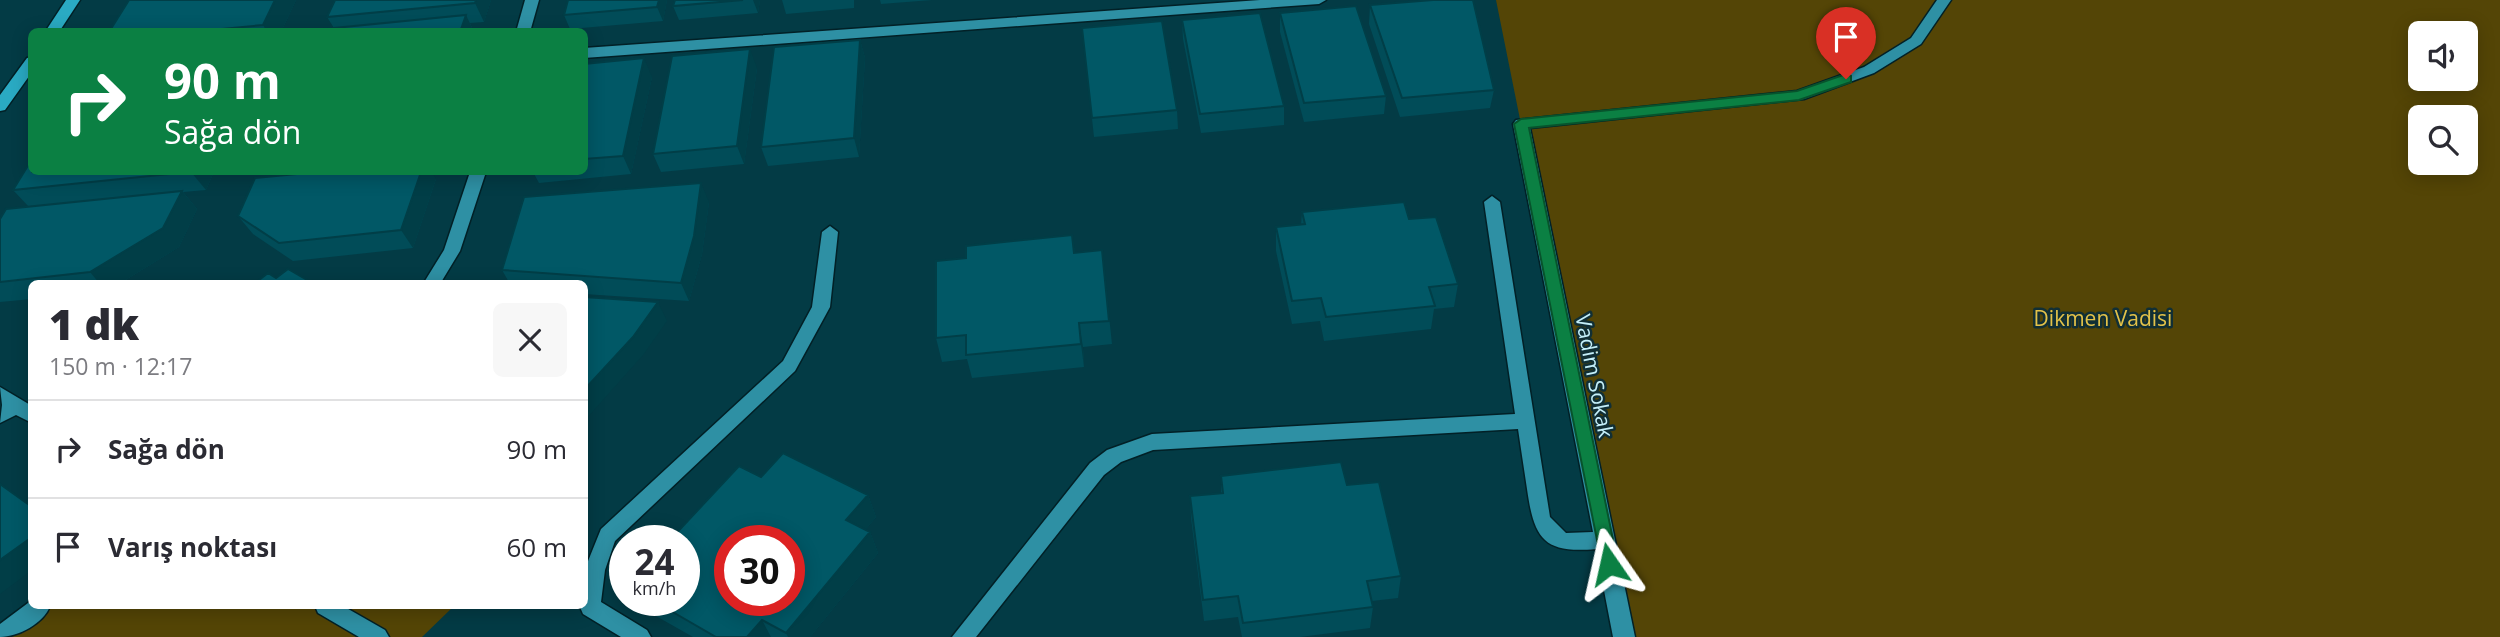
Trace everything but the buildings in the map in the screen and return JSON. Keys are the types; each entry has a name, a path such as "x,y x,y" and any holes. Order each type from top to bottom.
{"main road":[{"path":"55,28 74,0"},
{"path":"0,106 28,67"}],"street":[{"path":"524,28 532,0"},
{"path":"588,53 1319,0"},
{"name":"Vadim Sokak","path":"1624,637 1521,124 1799,96 1870,70 1916,41 1944,0"},
{"path":"434,280 452,251 477,175"},
{"path":"1492,202 1541,520 1552,538 1565,542 1604,540"},
{"path":"640,637 590,607 591,580 597,558 608,536 789,366 821,307 830,232"},
{"path":"0,394 24,411"},
{"path":"0,416 24,411"},
{"path":"963,637 1090,476 1114,456 1132,447 1152,442 1525,421"},
{"path":"0,636 36,609"},
{"path":"330,609 378,637"}],"green space":[{"name":"Dikmen Vadisi","path":"1496,0 2500,0 2500,637 1624,637"},
{"path":"36,609 451,609 422,637 0,637"}],"route":[{"path":"1609,564 1521,124 1799,96 1846,79"}]}
